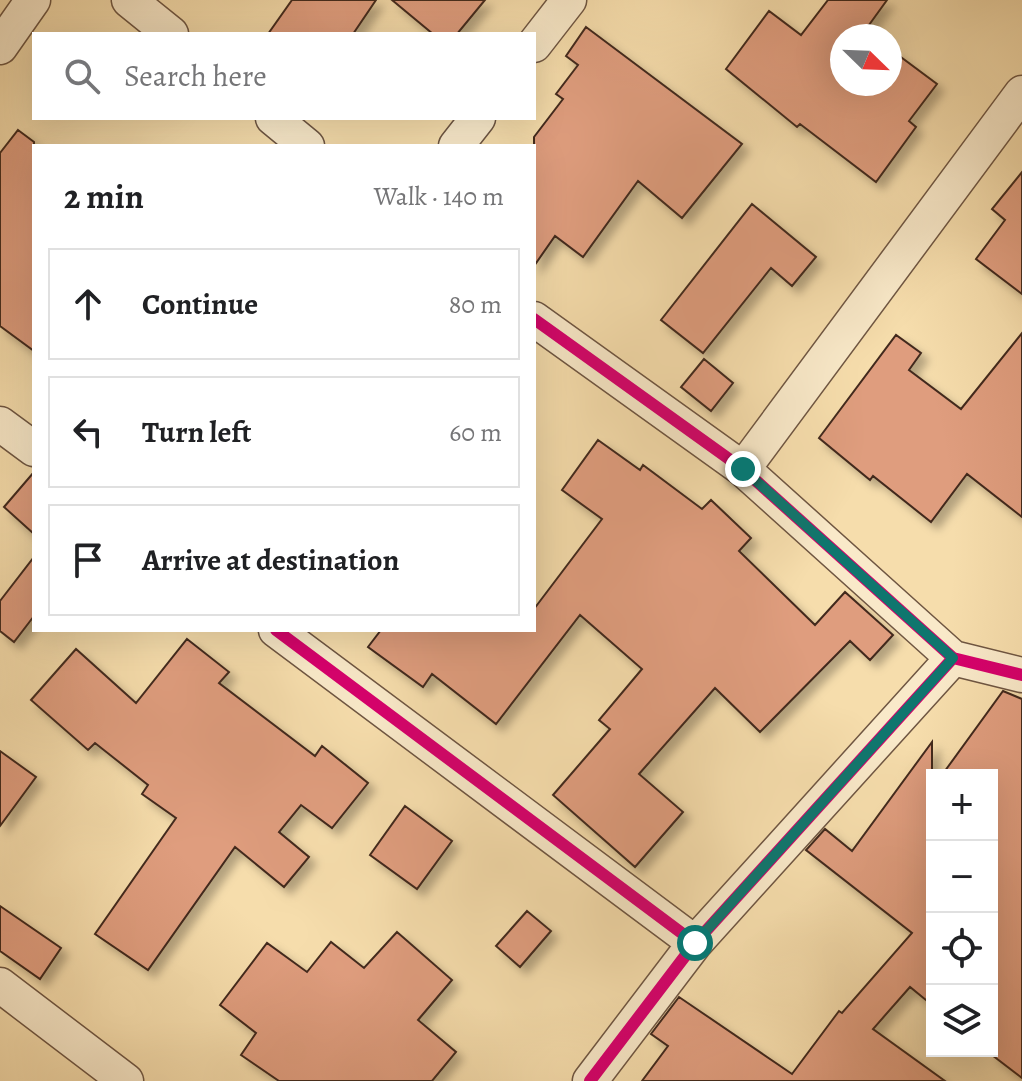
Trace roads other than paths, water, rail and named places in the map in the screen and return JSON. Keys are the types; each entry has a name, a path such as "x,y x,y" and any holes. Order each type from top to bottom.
{"street":[{"path":"0,47 33,0"},
{"path":"129,0 169,32"},
{"path":"536,42 569,0"},
{"path":"743,469 1022,93"},
{"path":"275,120 305,144"},
{"path":"458,144 476,120"},
{"path":"536,320 743,469 953,658 1022,675"},
{"path":"0,424 32,448"},
{"path":"279,632 695,943"},
{"path":"590,1081 695,943 953,658"},
{"path":"0,985 126,1081"}]}
